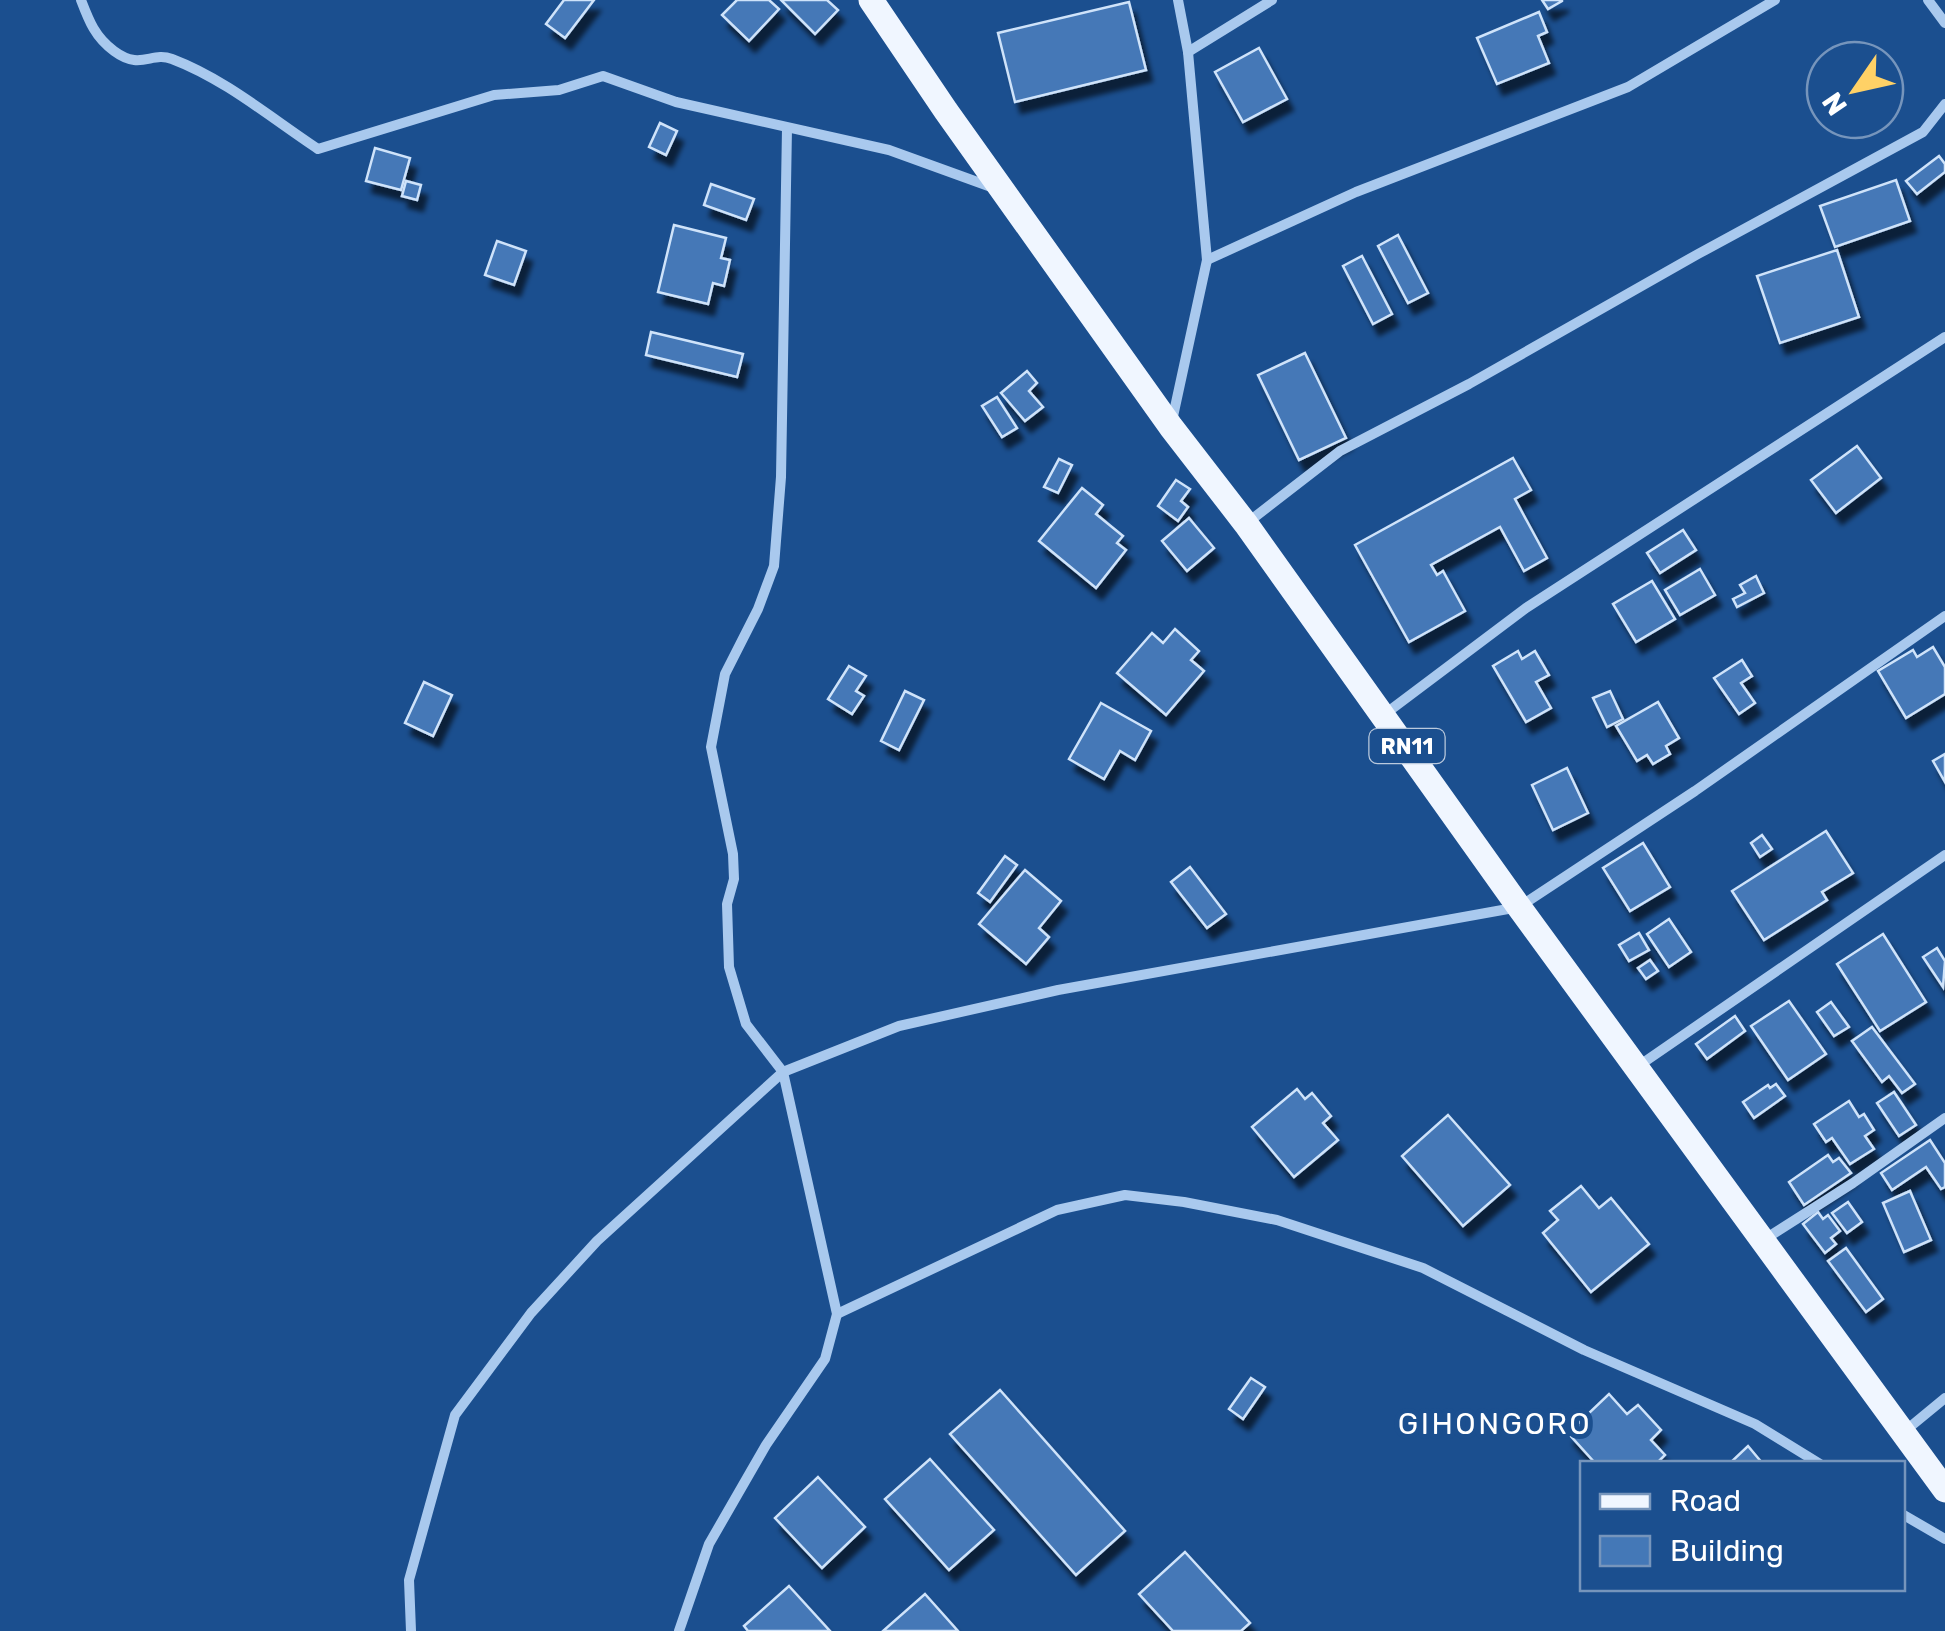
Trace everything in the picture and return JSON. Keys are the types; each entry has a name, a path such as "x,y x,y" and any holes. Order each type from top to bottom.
{"main road":[{"name":"RN11","path":"871,0 1171,427 1246,524 1519,907 1945,1490"}],"street":[{"path":"81,0 94,33 115,52 135,62 167,56 194,69 318,149 494,95 559,90 602,76 676,102 890,150 1002,191"},
{"path":"1171,427 1207,260 1188,52 1178,0"},
{"path":"1188,52 1272,0"},
{"path":"1207,260 1356,192 1628,88 1776,0"},
{"path":"1928,0 1945,23"},
{"path":"1246,524 1340,452 1923,132 1945,104"},
{"path":"679,1631 710,1544 766,1444 825,1359 836,1314 783,1072 746,1024 729,967 727,904 734,879 733,854 711,746 726,674 774,566 782,478 787,128"},
{"path":"1384,714 1526,608 1945,338"},
{"path":"411,1631 409,1580 455,1415 531,1313 597,1241 783,1072 899,1026 1074,987 1519,907 1695,791 1945,616"},
{"path":"1636,1068 1945,855"},
{"path":"1764,1240 1945,1118"},
{"path":"836,1314 1057,1210 1125,1195 1184,1202 1277,1220 1424,1268 1584,1350 1755,1424 1815,1461"},
{"path":"1904,1431 1945,1398"},
{"path":"1905,1516 1945,1539"}],"building":[{"path":"564,0 594,0 565,38 546,24"},
{"path":"737,0 769,0 779,9 749,41 722,15"},
{"path":"781,0 827,0 838,10 815,34"},
{"path":"1542,0 1562,0 1562,1 1548,9"},
{"path":"1129,2 1146,70 1015,102 998,33"},
{"path":"1539,12 1547,32 1538,36 1549,63 1497,84 1477,38"},
{"path":"1259,48 1287,99 1243,122 1215,72"},
{"path":"660,123 677,131 666,155 649,147"},
{"path":"375,148 410,158 401,190 366,181"},
{"path":"1939,156 1945,172 1917,194 1906,181"},
{"path":"1896,180 1910,221 1835,247 1820,206"},
{"path":"406,181 421,185 417,200 402,196"},
{"path":"711,184 754,199 746,220 704,205"},
{"path":"674,225 726,238 721,258 730,260 724,286 713,283 708,304 658,292"},
{"path":"1398,235 1428,293 1408,303 1378,246"},
{"path":"497,241 526,251 514,285 485,275"},
{"path":"1837,250 1859,317 1780,343 1757,276"},
{"path":"1362,256 1392,314 1373,324 1343,266"},
{"path":"651,332 743,354 737,377 646,355"},
{"path":"1305,353 1346,438 1299,460 1258,375"},
{"path":"1027,371 1037,383 1029,391 1043,407 1025,421 1001,393"},
{"path":"997,397 1017,428 1002,437 982,406"},
{"path":"1857,446 1881,478 1836,513 1811,480"},
{"path":"1513,458 1531,490 1515,499 1547,558 1524,571 1500,527 1431,565 1437,575 1443,571 1465,611 1409,642 1355,545"},
{"path":"1059,459 1072,465 1058,493 1044,487"},
{"path":"1176,480 1190,489 1181,501 1188,507 1178,521 1158,506"},
{"path":"1082,488 1103,505 1096,514 1123,536 1117,543 1126,550 1096,588 1039,541"},
{"path":"1189,518 1214,548 1187,571 1162,541"},
{"path":"1683,530 1696,550 1660,573 1647,553"},
{"path":"1700,569 1715,595 1680,615 1665,590"},
{"path":"1756,576 1764,593 1737,607 1733,599 1745,593 1740,585"},
{"path":"1652,581 1675,619 1636,642 1613,604"},
{"path":"1175,629 1199,651 1191,660 1204,671 1166,715 1117,673 1152,633 1163,643"},
{"path":"1933,647 1945,667 1945,694 1906,718 1878,671 1913,650 1917,657"},
{"path":"1518,651 1522,659 1535,651 1549,675 1536,682 1551,708 1526,722 1493,666"},
{"path":"1742,660 1752,676 1741,683 1755,703 1739,714 1714,678"},
{"path":"849,666 866,676 856,691 864,696 852,714 828,699"},
{"path":"424,682 452,695 433,736 405,723"},
{"path":"905,691 924,700 899,750 881,741"},
{"path":"1610,691 1623,719 1607,727 1593,698"},
{"path":"1658,702 1679,738 1666,746 1670,754 1653,764 1647,755 1637,761 1616,726"},
{"path":"1101,703 1151,731 1135,760 1120,751 1104,779 1069,759"},
{"path":"1945,754 1945,782 1933,761"},
{"path":"1567,768 1588,813 1553,830 1532,785"},
{"path":"1826,831 1853,873 1822,892 1827,900 1764,940 1732,891"},
{"path":"1762,835 1772,849 1760,857 1751,843"},
{"path":"1643,843 1670,887 1630,911 1603,868"},
{"path":"1005,856 1017,865 990,902 978,893"},
{"path":"1190,867 1226,914 1207,928 1171,882"},
{"path":"1025,870 1061,901 1039,928 1049,937 1026,964 979,924"},
{"path":"1669,919 1691,952 1669,967 1647,934"},
{"path":"1639,933 1649,950 1629,961 1619,945"},
{"path":"1883,934 1926,1002 1880,1031 1837,964"},
{"path":"1937,948 1945,961 1943,987 1923,957"},
{"path":"1650,960 1658,971 1646,979 1638,968"},
{"path":"1789,1001 1826,1054 1788,1080 1751,1026"},
{"path":"1831,1002 1849,1027 1834,1036 1817,1012"},
{"path":"1735,1016 1745,1031 1707,1059 1696,1044"},
{"path":"1872,1027 1915,1084 1902,1093 1889,1076 1882,1082 1852,1041"},
{"path":"1776,1084 1785,1096 1754,1118 1743,1102"},
{"path":"1297,1089 1305,1099 1312,1093 1331,1116 1323,1123 1338,1140 1294,1177 1252,1127"},
{"path":"1894,1092 1916,1125 1899,1136 1877,1103"},
{"path":"1849,1101 1874,1130 1865,1136 1874,1149 1850,1164 1832,1138 1826,1142 1814,1124"},
{"path":"1448,1115 1510,1185 1463,1226 1402,1156"},
{"path":"1930,1140 1945,1163 1945,1187 1941,1189 1926,1167 1892,1190 1881,1173"},
{"path":"1828,1155 1833,1162 1839,1158 1851,1173 1804,1205 1789,1182"},
{"path":"1581,1186 1599,1208 1611,1198 1649,1244 1591,1292 1543,1233 1558,1220 1550,1211"},
{"path":"1910,1191 1931,1240 1904,1252 1883,1203"},
{"path":"1848,1202 1862,1222 1847,1233 1832,1213"},
{"path":"1818,1212 1823,1219 1828,1215 1840,1231 1831,1238 1836,1244 1825,1253 1803,1224"},
{"path":"1846,1248 1883,1299 1866,1312 1828,1261"},
{"path":"1251,1378 1265,1387 1243,1419 1229,1409"},
{"path":"1000,1390 1125,1531 1076,1575 950,1434"},
{"path":"1609,1394 1627,1414 1638,1405 1661,1430 1651,1440 1665,1455 1659,1461 1593,1461 1568,1433"},
{"path":"1748,1446 1760,1461 1732,1461"},
{"path":"930,1459 994,1530 949,1570 885,1499"},
{"path":"818,1477 865,1527 822,1568 775,1518"},
{"path":"1185,1552 1250,1623 1241,1631 1173,1631 1139,1594"},
{"path":"789,1586 830,1631 748,1631 744,1626"},
{"path":"925,1594 958,1631 883,1631"}],"district":[{"name":"GIHONGORO","path":"1495,1424"}]}
